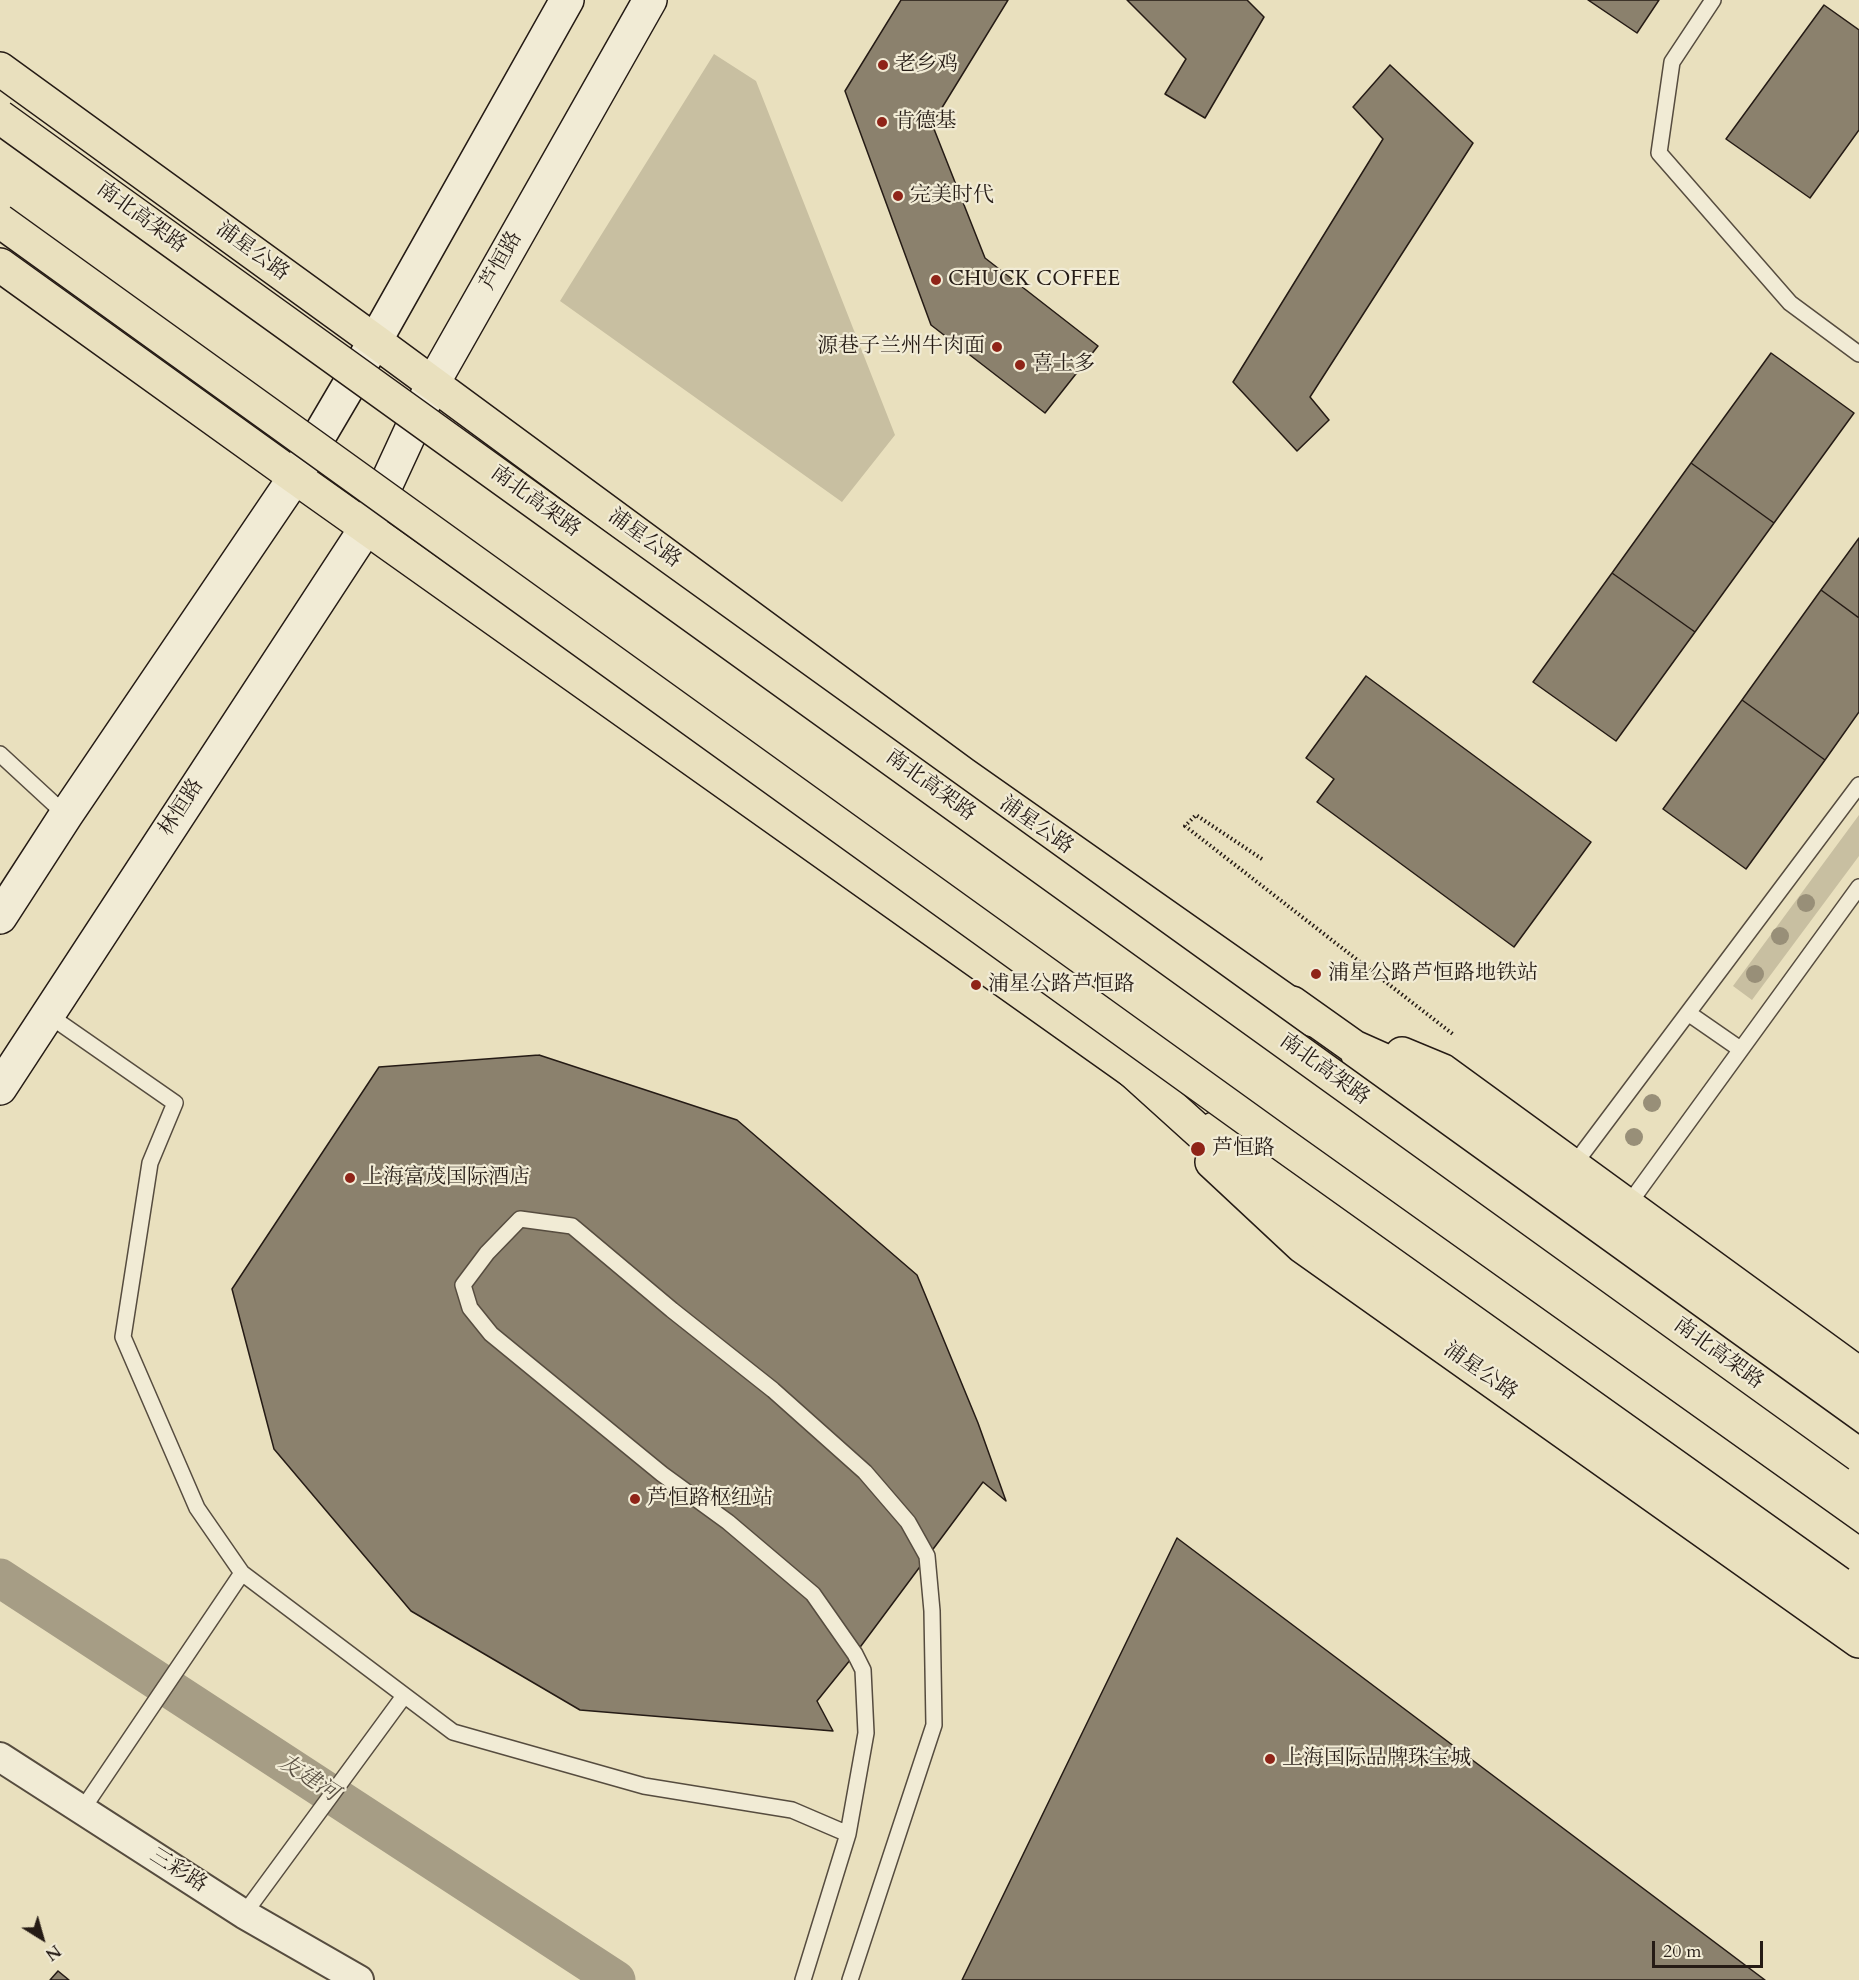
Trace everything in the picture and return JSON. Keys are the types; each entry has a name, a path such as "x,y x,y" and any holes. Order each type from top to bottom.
{"main road":[{"path":"0,916 295,477 375,341 567,0"},
{"name":"芦恒路","path":"366,528 433,383 650,0"},
{"name":"浦星公路","path":"0,69 433,383 963,774 1292,1004 1539,1196 1859,1426"},
{"name":"南北高架路","path":"0,117 1859,1455"},
{"path":"0,221 1265,1132 1859,1555"},
{"name":"浦星公路","path":"0,265 366,528 1859,1589"},
{"name":"林恒路","path":"0,1088 366,528"},
{"path":"1292,1004 1354,1047 1428,1080 1859,1396"},
{"name":"浦星公路","path":"1292,1004 1443,1071 1859,1374"},
{"path":"1130,1069 1234,1163 1317,1229 1859,1609"},
{"name":"浦星公路","path":"1130,1069 1212,1162 1302,1246 1859,1641"}],"street":[{"name":"三彩路","path":"0,1757 244,1914 359,1980"}],"lane":[{"path":"1713,0 1672,62 1659,153 1790,303 1859,354"},
{"path":"0,754 66,815"},
{"path":"1574,1166 1859,785"},
{"path":"1628,1205 1859,887"},
{"path":"1688,1013 1740,1049"},
{"path":"48,1014 175,1103 150,1163 123,1337 197,1508 242,1573 453,1732 644,1786 792,1810 848,1834"},
{"path":"803,1980 848,1834 866,1733 863,1670 855,1654 813,1594 728,1522 662,1474 491,1334 470,1308 463,1285 487,1253 520,1219 572,1226 672,1310 773,1390 865,1472 908,1522 927,1556 932,1611 934,1725 850,1980"},
{"path":"82,1810 242,1573"},
{"path":"244,1914 404,1696"}],"path":[{"path":"1262,859 1196,814 1185,826 1460,1040"}],"shaded area":[{"path":"714,54 756,81 895,435 842,502 560,301"},
{"path":"1859,815 1859,856 1752,1000 1733,986"}],"building":[{"path":"901,0 1008,0 932,124 985,258 1098,346 1045,413 931,325 845,91"},
{"path":"1127,0 1247,0 1264,17 1205,118 1165,94 1186,59"},
{"path":"1588,0 1659,0 1637,33"},
{"path":"1824,5 1859,30 1859,130 1810,198 1726,139"},
{"path":"1390,65 1473,143 1310,397 1329,420 1297,451 1233,382 1383,139 1353,107"},
{"path":"1771,353 1854,413 1774,523 1691,463"},
{"path":"1691,463 1774,523 1695,632 1612,573"},
{"path":"1859,538 1859,618 1821,590"},
{"path":"1612,573 1695,632 1616,741 1533,682"},
{"path":"1821,590 1859,618 1859,712 1825,760 1742,700"},
{"path":"1366,676 1591,842 1514,947 1317,802 1334,779 1306,758"},
{"path":"1742,700 1825,760 1746,869 1663,809"},
{"path":"539,1055 737,1120 917,1275 978,1423 1006,1501 983,1482 855,1654 817,1701 833,1731 580,1710 411,1611 274,1449 232,1289 379,1067"},
{"name":"上海国际品牌珠宝城","path":"1177,1538 1765,1980 962,1980"},
{"path":"58,1971 69,1980 50,1980"}],"waterway":[{"name":"友建河","path":"0,1578 616,1980"}],"place":[{"name":"老乡鸡","path":"883,65"},
{"name":"肯德基","path":"882,122"},
{"name":"完美时代","path":"898,196"},
{"name":"CHUCK COFFEE","path":"936,280"},
{"name":"源巷子兰州牛肉面","path":"997,347"},
{"name":"喜士多","path":"1020,365"},
{"name":"浦星公路芦恒路地铁站","path":"1316,974"},
{"name":"浦星公路芦恒路","path":"976,985"},
{"name":"芦恒路","path":"1198,1149"},
{"name":"上海富茂国际酒店","path":"350,1178"},
{"name":"芦恒路枢纽站","path":"635,1499"},
{"name":"上海国际品牌珠宝城","path":"1270,1759"}]}
